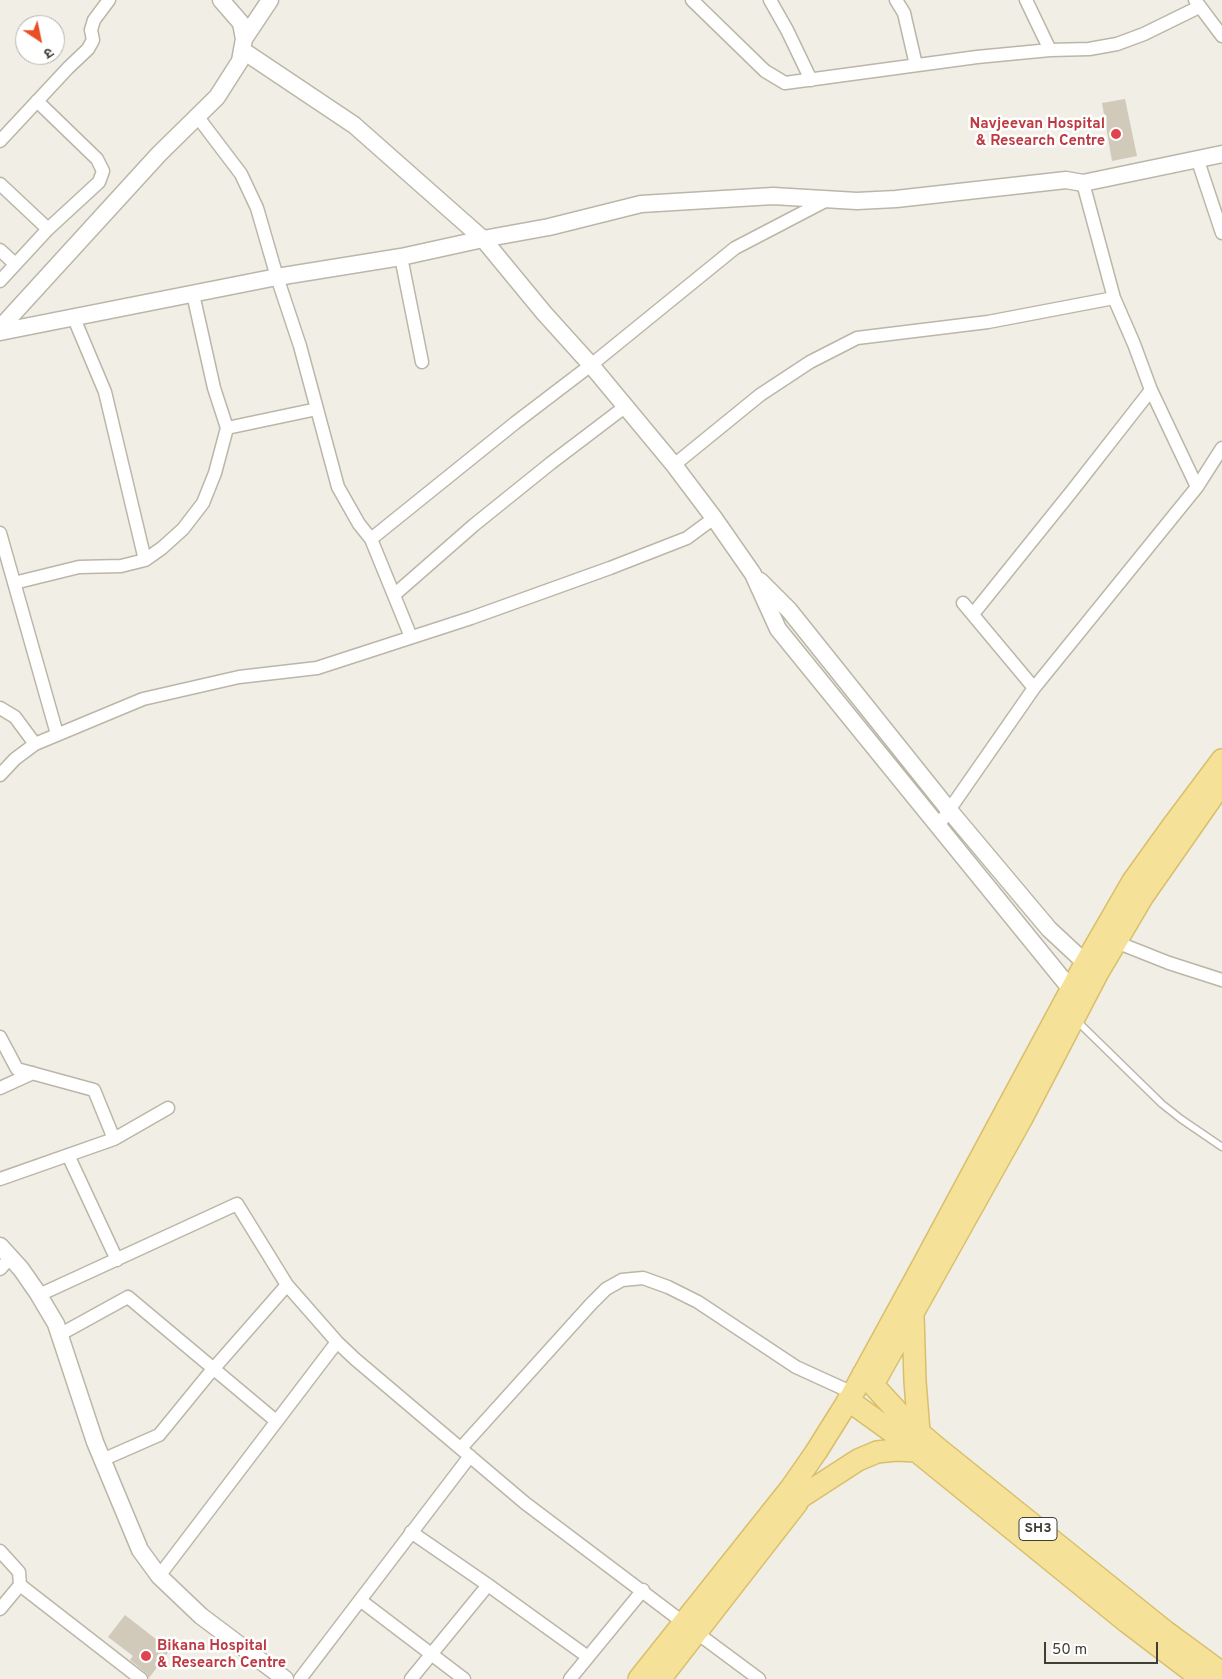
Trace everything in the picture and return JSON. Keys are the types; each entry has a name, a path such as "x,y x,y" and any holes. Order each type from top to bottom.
{"main road":[{"path":"660,1679 690,1628 914,1314 1022,1118 1133,881 1222,760"},
{"path":"1091,969 1116,942 1143,896 1222,783"},
{"path":"868,1379 1076,1004"},
{"path":"801,1498 864,1457 877,1452 896,1450 917,1441 914,1314"},
{"name":"SH3","path":"868,1379 917,1441 1127,1622 1202,1679"},
{"path":"639,1679 690,1628 801,1498 834,1451 853,1400"},
{"name":"SH3","path":"853,1400 898,1436 917,1441 1222,1673"}],"street":[{"path":"0,141 88,49 93,40 91,30 94,20 109,0"},
{"path":"0,330 159,154 216,97 240,61 243,45 241,22 221,0"},
{"path":"243,45 270,0"},
{"path":"692,0 765,71 785,83 916,65 1050,50 1089,49 1117,44 1144,34 1197,3 1222,36"},
{"path":"770,0 811,80"},
{"path":"896,0 904,13 916,65"},
{"path":"1026,0 1050,50"},
{"path":"243,45 354,125 483,240 626,406 674,465 753,574 789,610 949,810 1049,929 1091,969"},
{"path":"0,281 48,229 99,182 103,171 96,159 37,101"},
{"path":"198,116 241,174 257,208 277,278 300,346 338,487 359,524 371,539 412,637"},
{"path":"0,330 483,240 549,227 641,204 773,196 857,201 896,199 1066,180 1083,183 1222,154"},
{"path":"1197,158 1222,233"},
{"path":"1083,183 1114,298 1151,390 1197,488"},
{"path":"0,184 48,229"},
{"path":"371,539 514,423 592,365 735,248 829,199"},
{"path":"0,250 15,264"},
{"path":"401,256 422,362"},
{"path":"14,584 79,568 121,566 145,560 183,529 203,503 215,473 227,428 214,388 192,294"},
{"path":"674,465 760,395 810,362 858,338 988,322 1114,298"},
{"path":"73,316 105,392 145,560"},
{"path":"973,614 1151,390"},
{"path":"394,595 474,525 626,406"},
{"path":"227,428 317,409"},
{"path":"938,826 1034,688 1197,488 1222,448"},
{"path":"0,775 15,759 35,744 143,699 240,677 317,668 499,608 687,538 714,518"},
{"path":"0,533 57,734"},
{"path":"753,574 778,629 938,826 1076,1004"},
{"path":"963,603 1034,688"},
{"path":"0,708 15,717 35,744"},
{"path":"1116,942 1169,963 1222,980"},
{"path":"0,1036 17,1069 94,1090 114,1139"},
{"path":"0,1088 33,1073"},
{"path":"0,1179 114,1139 168,1108"},
{"path":"68,1155 117,1260"},
{"path":"39,1296 238,1204 287,1285 337,1342 526,1502 759,1679"},
{"path":"3,1258 21,1269 56,1324 102,1460 140,1550 159,1576 201,1616 277,1677"},
{"path":"300,1679 411,1532 465,1452 590,1304 606,1289 622,1280 643,1278 668,1287 698,1302 796,1367 853,1400"},
{"path":"102,1460 159,1435 287,1285"},
{"path":"59,1335 128,1297 276,1422"},
{"path":"159,1576 337,1342"},
{"path":"411,1532 588,1656"},
{"path":"0,1551 19,1572 20,1585 0,1609"},
{"path":"20,1585 141,1679"},
{"path":"411,1679 488,1585"},
{"path":"570,1679 643,1590"},
{"path":"360,1600 464,1679"}],"lane":[{"path":"1076,1004 1162,1104 1222,1147"}],"building":[{"path":"1125,99 1137,156 1112,161 1102,103"},
{"path":"125,1615 170,1650 149,1678 146,1673 130,1660 133,1656 108,1637"}],"place":[{"name":"Navjeevan Hospital & Research Centre","path":"1116,134"},
{"name":"Bikana Hospital & Research Centre","path":"146,1656"}]}
